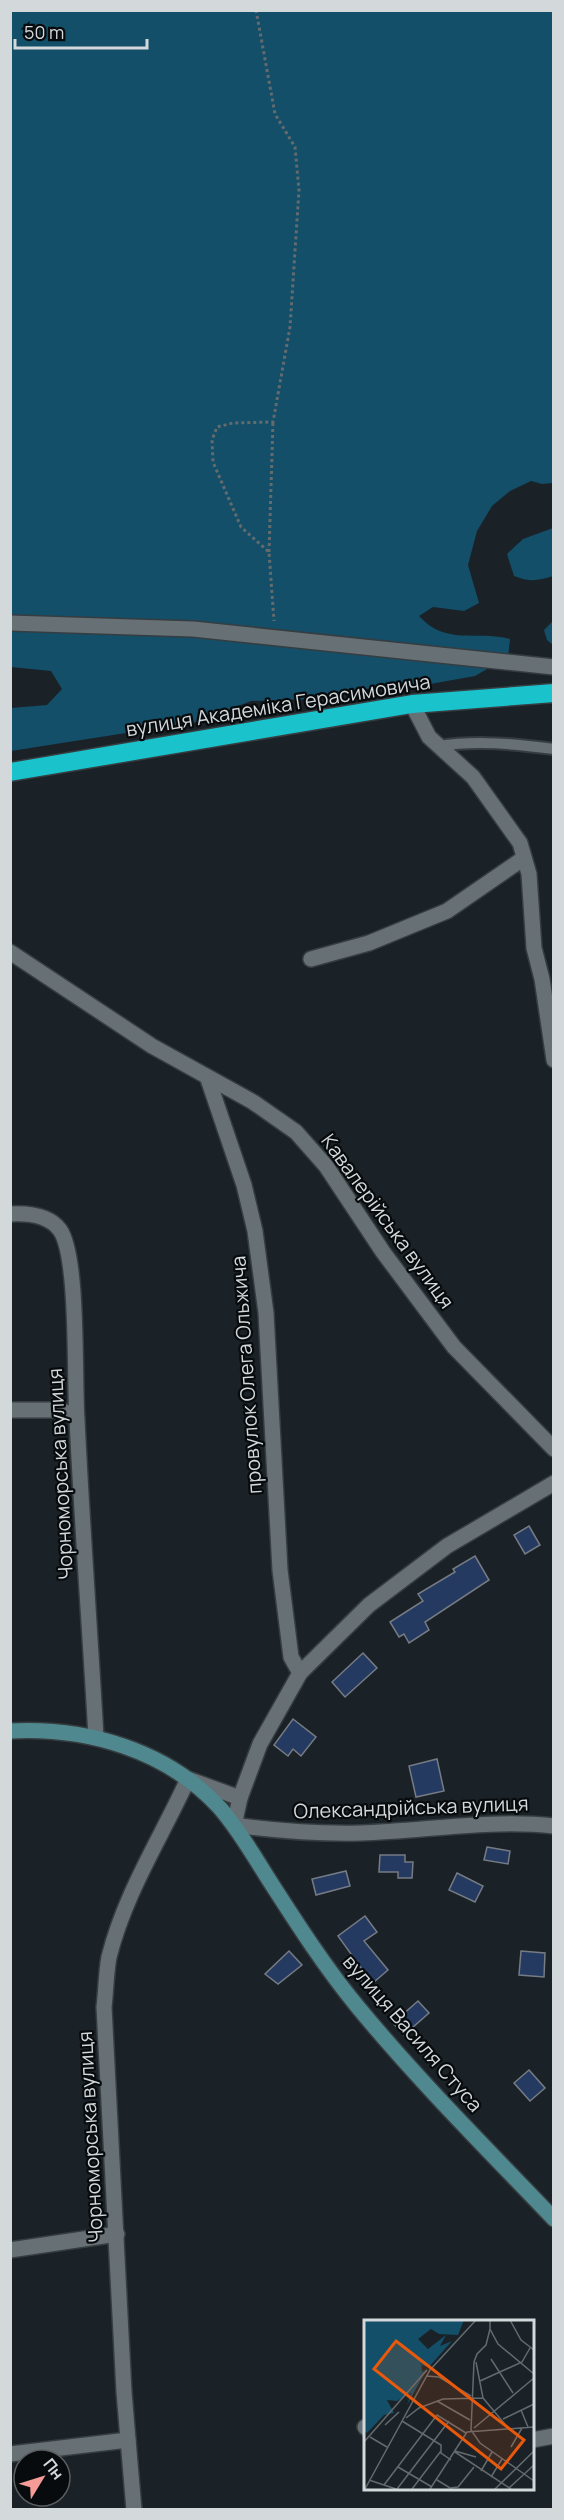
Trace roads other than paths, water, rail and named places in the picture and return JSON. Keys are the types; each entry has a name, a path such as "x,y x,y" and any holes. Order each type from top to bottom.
{"highway":[{"name":"вулиця Академіка Герасимовича","path":"10,772 412,704 554,693"}],"main road":[{"name":"вулиця Василя Стуса","path":"10,1731 63,1731 96,1737 126,1746 188,1779 234,1825 305,1937 356,2005 415,2073 554,2219"}],"street":[{"path":"10,623 193,629 554,667"},
{"path":"412,704 429,737 473,777 520,843 529,874 534,948 542,979 554,1060"},
{"path":"311,959 369,943 447,911 524,858"},
{"name":"Кавалерійська вулиця","path":"10,952 152,1046 253,1102 296,1132 326,1166 383,1252 454,1347 554,1449"},
{"name":"провулок Олега Ольжича","path":"208,1079 244,1185 255,1231 266,1313 280,1570 291,1657 300,1673"},
{"name":"Чорноморська вулиця","path":"10,1214 44,1217 60,1230 68,1251 72,1280 76,1417 96,1737"},
{"path":"10,1410 61,1410 76,1417"},
{"path":"234,1825 240,1798 260,1744 300,1673 369,1605 447,1546 554,1483"},
{"path":"188,1779 240,1798"},
{"name":"Чорноморська вулиця","path":"134,2510 128,2440 104,2007 109,1958 133,1886 164,1832 188,1779"},
{"name":"Олександрійська вулиця","path":"234,1825 290,1833 362,1833 472,1825 554,1826"},
{"path":"10,2250 117,2234"},
{"path":"534,2440 554,2436"},
{"path":"10,2454 128,2440"}],"lane":[{"path":"438,746 465,742 499,742 554,749"}]}
